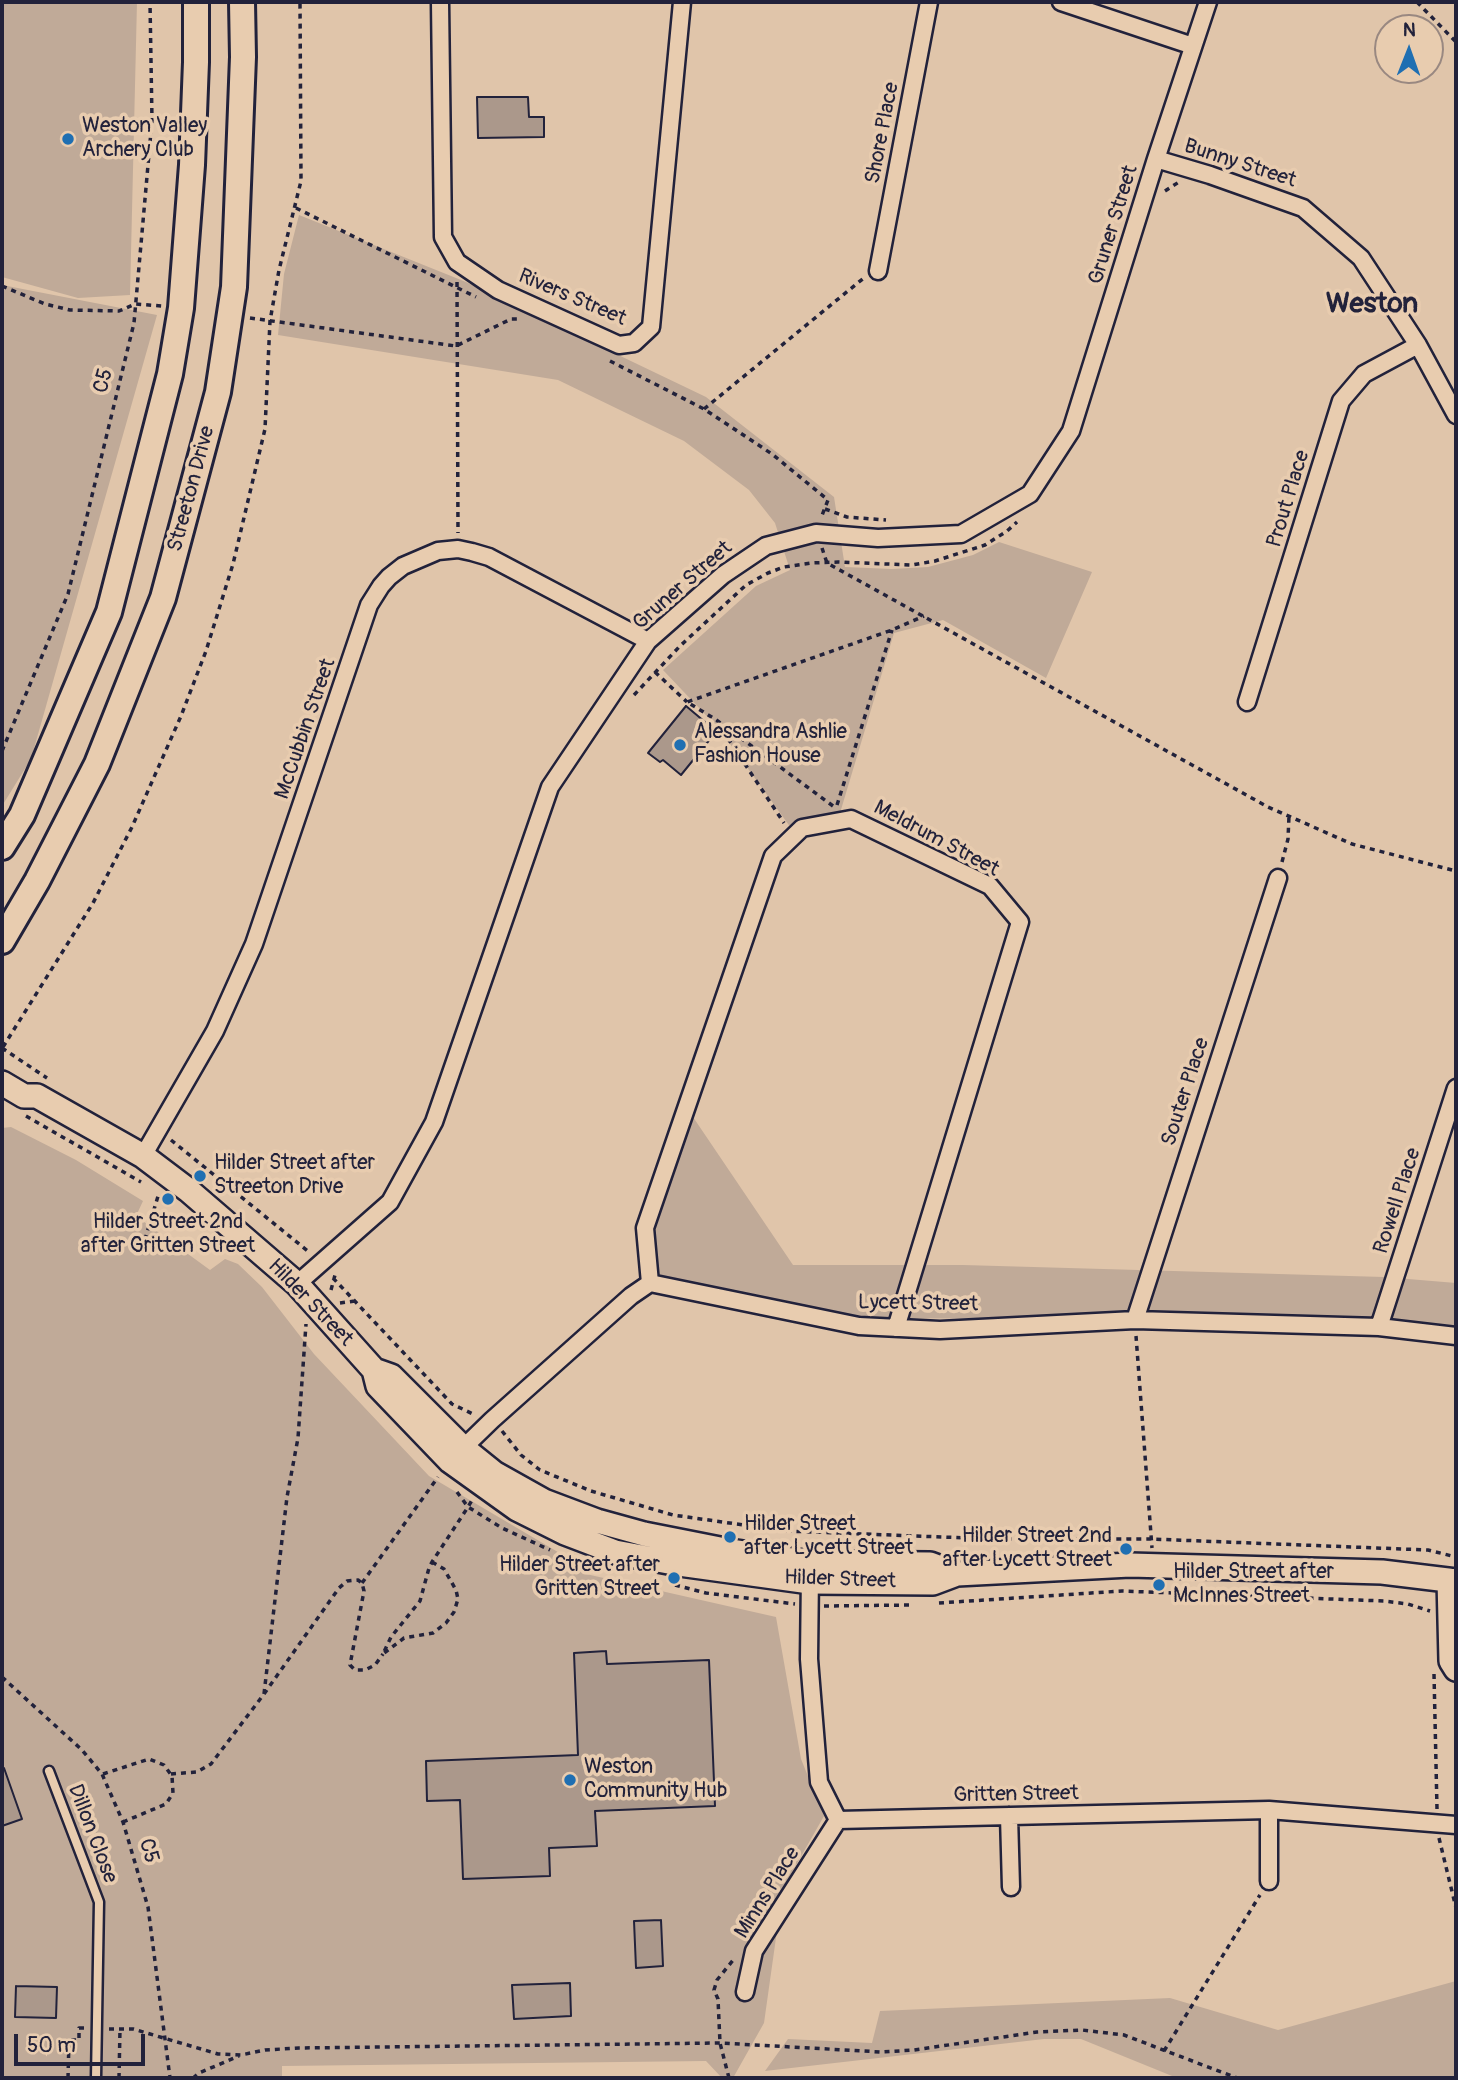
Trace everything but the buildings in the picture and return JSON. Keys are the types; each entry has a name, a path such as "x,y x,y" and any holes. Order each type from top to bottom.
{"main road":[{"path":"2,847 22,814 108,612 170,374 181,308 192,165 196,62 195,2"},
{"name":"Streeton Drive","path":"2,941 37,881 97,764 163,598 218,392 234,287 243,57 242,2"}],"street":[{"path":"440,2 443,237 457,262"},
{"name":"Rivers Street","path":"457,262 498,290 619,345 634,343 651,327 682,2"},
{"name":"Shore Place","path":"878,271 929,2"},
{"path":"1060,2 1193,46"},
{"name":"Gruner Street","path":"297,1284 390,1202 434,1122 550,787 648,641 723,575 766,546 816,533 877,538 961,534 1030,494 1071,431 1208,2"},
{"name":"Bunny Street","path":"1156,159 1303,208 1361,258 1418,345 1456,415"},
{"name":"Prout Place","path":"1247,702 1341,401 1364,374 1418,345"},
{"name":"McCubbin Street","path":"143,1156 215,1031 254,944 369,605 381,586 403,566 438,551 458,549 489,557 648,641"},
{"name":"Meldrum Street","path":"650,1283 645,1228 773,856 802,828 833,815 851,818 990,886 1020,922 896,1328"},
{"name":"Souter Place","path":"1135,1320 1278,878"},
{"name":"Hilder Street","path":"2,1066 33,1086 37,1096"},
{"name":"Hilder Street","path":"2,1083 24,1096 37,1096 143,1156 167,1190 188,1190 297,1284 374,1370 378,1386 453,1463 487,1479 517,1509 565,1533 615,1552 679,1564 933,1583 957,1574 1125,1566 1382,1572 1453,1580"},
{"name":"Rowell Place","path":"1380,1327 1456,1088"},
{"path":"453,1463 492,1420 631,1296 650,1283"},
{"name":"Lycett Street","path":"650,1283 859,1326 940,1329 1135,1320 1380,1327 1456,1336"},
{"path":"810,1573 809,1659 819,1782 838,1820"},
{"path":"1445,1667 1451,1661 1453,1580"},
{"path":"1269,1810 1269,1881"},
{"name":"Gritten Street","path":"838,1820 1269,1810 1456,1825"},
{"path":"1009,1816 1011,1887"},
{"name":"Minns Place","path":"745,1992 754,1951 838,1820"}],"lane":[{"name":"Dillon Close","path":"49,1771 99,1902 96,2078"}],"path":[{"name":"C5","path":"2,751 68,594 131,336 152,120 150,2"},
{"path":"2,1049 93,903 138,815 206,651 233,564 265,429 270,321 279,270 301,181 300,2"},
{"path":"1417,2 1456,42"},
{"path":"1159,196 1169,186 1181,181 1198,185 1202,173"},
{"path":"296,208 478,298"},
{"path":"457,262 458,549"},
{"path":"704,409 862,279 878,271"},
{"path":"2,286 45,304 70,310 120,311 135,304 151,305"},
{"path":"510,314 521,319"},
{"path":"243,317 456,346 511,318 530,320"},
{"path":"605,358 704,409 772,454 828,500 816,533 827,563 1256,800 1352,844 1456,872"},
{"path":"824,508 847,517 890,520"},
{"path":"628,701 746,585 768,573 785,567 827,563 912,565 935,561 985,545 1022,518"},
{"path":"687,702 892,630 924,616"},
{"path":"656,672 687,702 715,719 833,815 892,630"},
{"path":"715,719 793,836"},
{"path":"1278,878 1288,839 1289,816"},
{"path":"26,1116 147,1185"},
{"path":"208,1168 303,1245 452,1404 476,1416 492,1420 521,1455 540,1470 591,1491 673,1515 786,1531 994,1539 1151,1539 1429,1550 1456,1557"},
{"path":"147,1250 146,1236 167,1190"},
{"path":"342,1268 332,1277 330,1287 336,1303 355,1301"},
{"path":"298,1314 315,1333"},
{"path":"1135,1320 1153,1566"},
{"path":"264,1694 287,1497 298,1438 306,1324"},
{"path":"383,1654 391,1637 423,1596 432,1562 487,1479 506,1461 521,1455"},
{"path":"432,1562 443,1569 456,1590 458,1600 454,1612 446,1623 433,1633 398,1641 375,1664 365,1670 355,1670 350,1665 364,1591 362,1583 441,1473 453,1463"},
{"path":"454,1488 468,1507"},
{"path":"171,1774 197,1772 211,1764 339,1588 353,1579 362,1583"},
{"path":"1445,1667 1438,1823 1439,1842 1456,1908"},
{"name":"C5","path":"2,1677 82,1750 102,1774 123,1822 148,1906 170,2078"},
{"path":"102,1774 149,1759 164,1765 171,1774 174,1788 166,1804 123,1822"},
{"path":"1164,2051 1269,1881"},
{"path":"68,2078 69,2040 79,2040 79,2028 134,2029 218,2054 241,2056"},
{"path":"119,2078 120,2029"},
{"path":"193,2078 241,2056 265,2050 299,2048 720,2043 881,2052 914,2050 1037,2032 1082,2030 1124,2035 1237,2078"}],"shaded area":[{"name":"Weston Valley Archery Club","path":"2,2 137,2 130,295 78,298 2,277"},
{"path":"299,215 466,282 706,397 834,497 845,567 928,567 973,555 999,542 1092,572 1046,678 943,620 894,633 840,813 791,828 720,730 663,670 756,586 790,570 775,523 749,490 684,441 558,380 278,335 284,274"},
{"path":"2,285 157,315 31,759 2,806"},
{"path":"693,1117 793,1265 963,1265 1384,1277 1456,1283 1456,1331 1375,1321 870,1318 653,1278 655,1227"},
{"path":"11,1127 76,1160 143,1201 136,1216 210,1270 225,1259 238,1264 262,1287 314,1354 429,1476 590,1571 586,1574 776,1617 801,1759 824,1816 783,1888 764,2023 733,2078 722,2078 706,2061 282,2066 282,2078 2,2078 2,1128"},
{"path":"1456,1981 1456,2078 1177,2078 1081,2039 1044,2039 765,2071 788,2039 872,2043 880,2011 1170,1998 1278,2030"}],"place":[{"name":"Weston Valley Archery Club","path":"68,139"},
{"name":"Alessandra Ashlie Fashion House","path":"680,745"},
{"name":"Hilder Street after Streeton Drive","path":"200,1176"},
{"name":"Hilder Street 2nd after Gritten Street","path":"168,1199"},
{"name":"Hilder Street after Lycett Street","path":"730,1537"},
{"name":"Hilder Street 2nd after Lycett Street","path":"1126,1549"},
{"name":"Hilder Street after Gritten Street","path":"674,1578"},
{"name":"Hilder Street after McInnes Street","path":"1159,1585"},
{"name":"Weston Community Hub","path":"570,1780"}],"district":[{"name":"Weston","path":"1372,305"}]}
